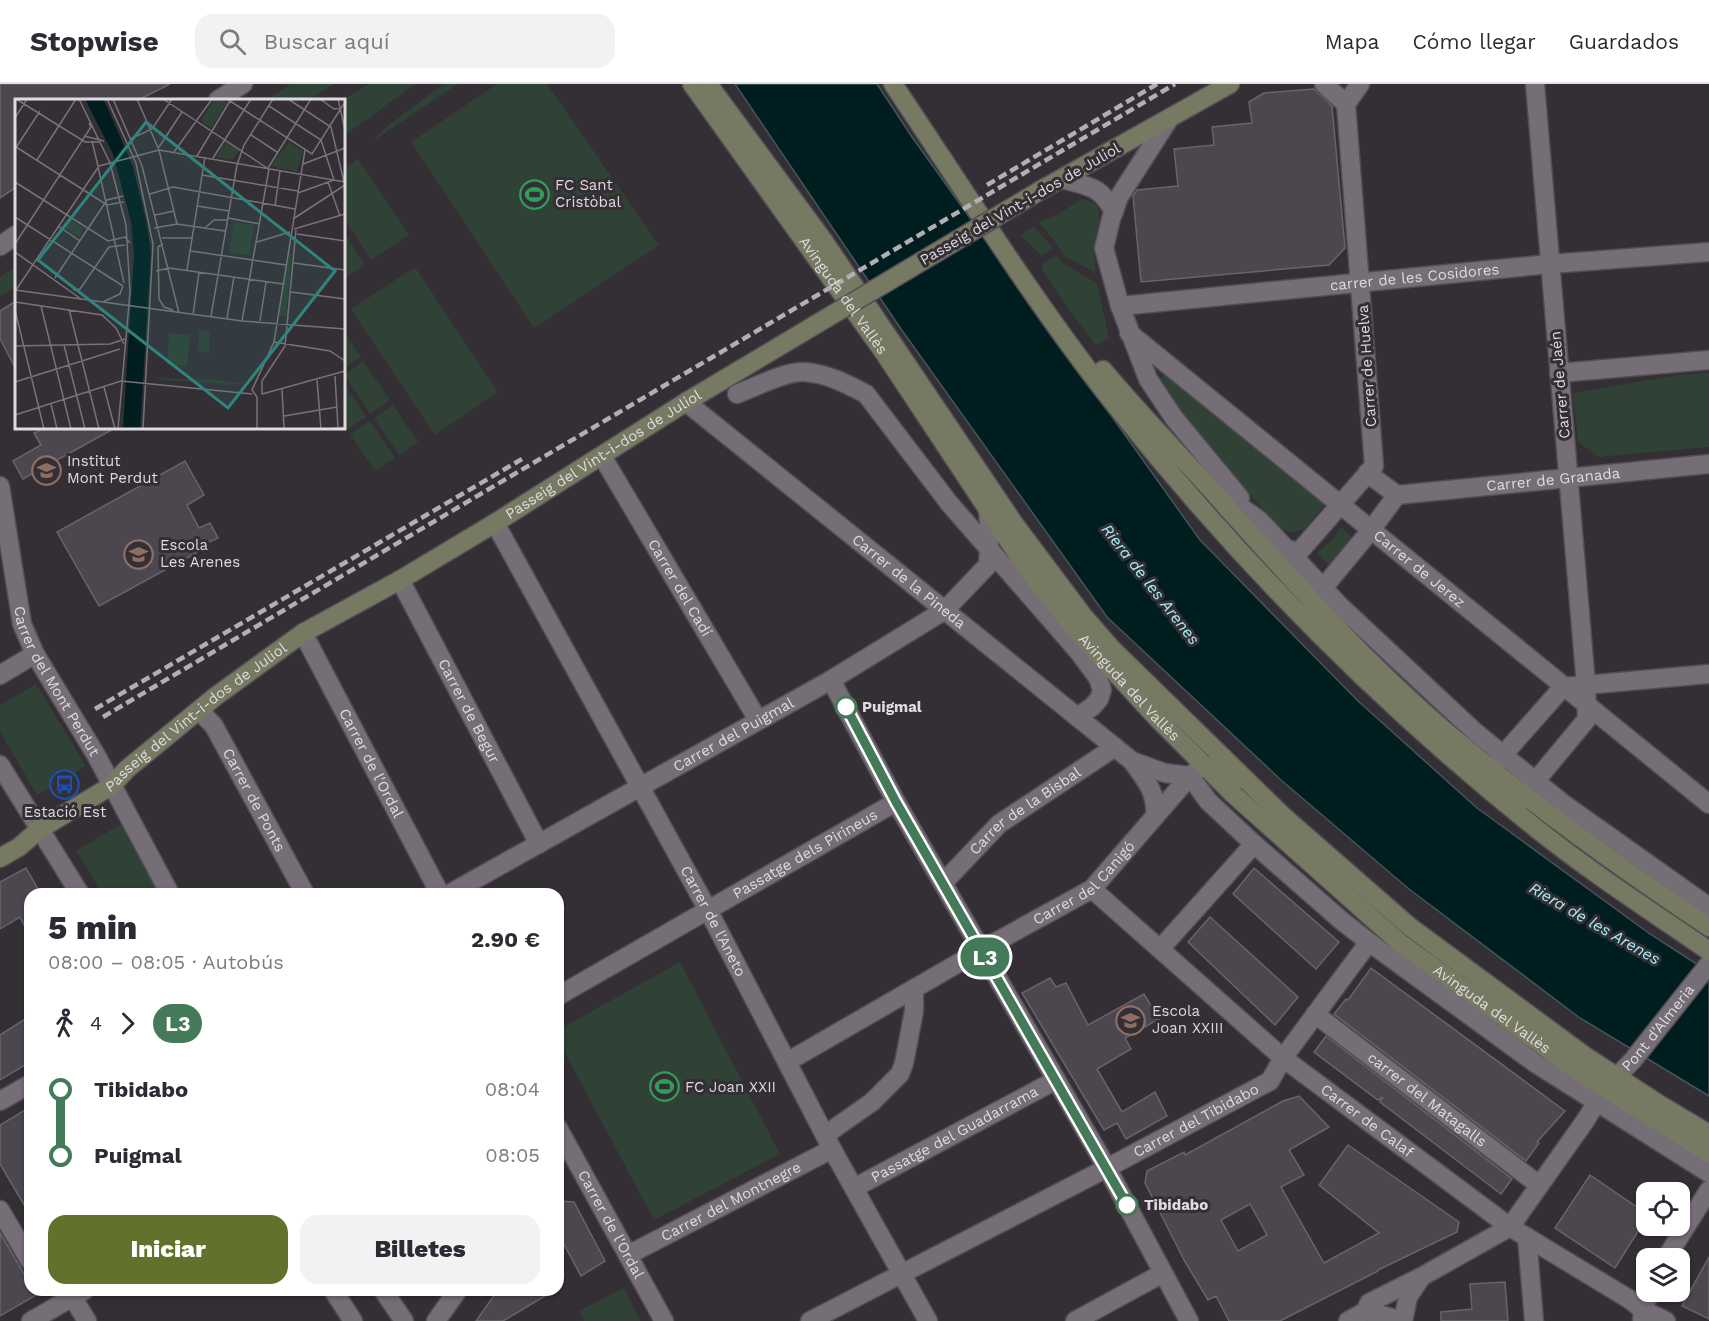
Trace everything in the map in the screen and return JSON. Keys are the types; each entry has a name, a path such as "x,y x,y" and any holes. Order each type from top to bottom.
{"main road":[{"name":"Avinguda del Vallès","path":"692,84 877,341 1028,570 1074,628 1155,716 1196,770 1270,829 1400,943 1575,1070 1709,1153"},
{"name":"Avinguda del Vallès","path":"708,84 823,240 1015,525 1084,616 1135,672 1188,721 1248,782 1410,927 1586,1056 1607,1089 1709,1134"},
{"path":"893,84 1018,273 1075,352 1148,445 1268,581 1360,675 1445,753 1491,768"},
{"path":"908,84 1054,306 1083,345 1122,393 1302,593 1434,721 1491,768 1624,870 1709,927"},
{"name":"Passeig del Vint-i-dos de Juliol","path":"0,858 19,847 40,829 111,786 127,769 199,710 303,633 495,523 686,402 1041,190 1230,84"},
{"path":"1524,795 1606,879 1709,951"}],"street":[{"path":"220,99 243,84"},
{"path":"1324,84 1346,104 1360,84"},
{"name":"Carrer de Jaén","path":"1524,795 1587,719 1535,84"},
{"name":"Carrer de Huelva","path":"1346,104 1374,466 1368,473"},
{"path":"1169,119 1119,197 1104,248 1129,333 1148,379 1174,418 1286,549 1323,588 1425,686 1491,768 1524,795 1567,806 1709,907"},
{"path":"1062,179 1098,189 1113,212"},
{"path":"0,246 15,236"},
{"name":"carrer de les Cosidores","path":"1120,306 1361,281 1709,252"},
{"name":"Carrer de Jerez","path":"1129,333 1709,804"},
{"path":"1559,373 1709,360"},
{"name":"Avinguda del Vallès","path":"737,394 803,372 826,376 866,394 949,503 1078,651 1098,678 1102,690 1099,699 1092,708 1077,717"},
{"name":"Carrer de la Pineda","path":"686,402 1131,761 1155,796 1155,816"},
{"name":"Carrer del Cadí","path":"602,456 758,720"},
{"name":"Carrer de Granada","path":"1397,495 1709,464"},
{"path":"1268,581 1302,593 1323,588 1397,495 1368,473 1299,552 1286,549"},
{"path":"1200,478 1259,520"},
{"name":"Carrer del Mont Perdut","path":"0,486 22,624 35,654 96,755 167,888"},
{"name":"Carrer del Puigmal","path":"460,888 831,680 945,610 988,565 988,511"},
{"name":"Carrer de l'Aneto","path":"495,523 708,910 829,1142 928,1321"},
{"name":"Carrer del Puigmal","path":"989,547 1002,533"},
{"name":"Carrer de Begur","path":"399,580 539,844"},
{"name":"Carrer de l'Ordal","path":"303,633 437,888"},
{"path":"0,675 35,654"},
{"path":"1491,768 1563,687 1709,674"},
{"path":"831,680 896,802 1107,1168 1189,1321"},
{"path":"1425,686 1434,721"},
{"name":"Carrer de Ponts","path":"199,710 214,726 302,888"},
{"name":"Carrer de la Bisbal","path":"943,883 999,824 1114,747"},
{"name":"Carrer de la Pineda","path":"1131,761 1165,773 1220,768 1248,782"},
{"path":"0,765 76,888"},
{"name":"Avinguda del Vallès","path":"1196,770 1208,801 1342,921 1536,1063 1607,1089 1709,1173"},
{"name":"Carrer del Canigó","path":"787,1062 1092,889 1196,770"},
{"name":"Passatge dels Pirineus","path":"564,993 896,802"},
{"path":"1160,949 1254,844"},
{"name":"Carrer de Calaf","path":"1092,889 1283,1058 1510,1227 1629,1299 1642,1315 1666,1321"},
{"name":"Carrer del Tibidabo","path":"810,1321 1270,1081 1283,1058 1370,942"},
{"name":"Pont d'Almeria","path":"1607,1089 1633,1060 1709,964"},
{"name":"Carrer del Montnegre","path":"628,1255 829,1142 900,1074 914,1011 914,989"},
{"name":"carrer del Matagalls","path":"1315,1014 1539,1185"},
{"name":"Passatge del Guadarrama","path":"854,1188 1056,1080"},
{"path":"0,1101 24,1087"},
{"path":"1348,1321 1366,1311 1370,1303 1510,1227 1607,1089"},
{"name":"Carrer de l'Ordal","path":"564,1145 664,1321"},
{"path":"1672,1248 1709,1190"},
{"path":"0,1210 24,1251"},
{"path":"1527,1237 1534,1321"},
{"path":"1076,1321 1163,1273"},
{"path":"1403,1321 1408,1297 1421,1277"},
{"path":"31,1321 65,1296 87,1321"},
{"path":"337,1296 353,1321"},
{"path":"387,1296 404,1321"},
{"path":"436,1321 454,1296"},
{"path":"1366,1311 1392,1318 1394,1321"}],"shaded area":[{"path":"291,84 333,84 310,99 268,99"},
{"path":"369,84 415,84 345,135 345,99"},
{"path":"443,84 458,84 371,142 385,128"},
{"name":"FC Sant Cristòbal","path":"497,84 547,84 659,245 534,328 411,142"},
{"path":"358,159 409,235 371,260 345,221 345,168"},
{"path":"1082,199 1091,201 1099,211 1094,249 1096,273 1064,256 1038,222 1055,216"},
{"path":"1034,226 1053,248 1042,256 1021,235"},
{"path":"345,234 365,265 345,278"},
{"path":"1057,255 1063,263 1097,283 1109,338 1096,345 1042,269 1042,264"},
{"path":"15,267 15,288 0,296 0,277"},
{"path":"415,267 498,392 435,435 351,309"},
{"path":"345,333 361,357 345,367"},
{"path":"363,361 390,400 370,414 345,374"},
{"path":"1168,370 1327,502 1305,529 1292,533 1280,529 1180,414 1157,382"},
{"path":"1709,373 1709,447 1597,457 1578,441 1573,393 1678,375"},
{"path":"345,385 366,417 347,430 345,426"},
{"path":"393,405 418,442 399,455 374,418"},
{"path":"370,421 395,458 375,471 350,434"},
{"path":"1341,527 1354,539 1331,567 1317,553 1331,541"},
{"path":"36,684 86,766 37,795 0,732 0,705"},
{"path":"121,824 156,888 99,888 76,851"},
{"name":"FC Joan XXII","path":"680,962 780,1154 654,1220 564,1051 564,1027"},
{"path":"624,1288 640,1321 584,1321 579,1311"}],"water":[{"name":"Riera de les Arenes","path":"735,84 877,84 912,137 1200,540 1358,701 1477,808 1650,934 1709,972 1709,1096 1580,1018 1409,889 1281,780 1107,617 901,329"}],"building":[{"path":"0,84 170,84 140,99 15,99 15,188 0,198"},
{"path":"1314,89 1332,106 1345,248 1329,265 1141,282 1133,196 1137,190 1178,186 1174,149 1214,145 1212,127 1252,123 1249,102 1264,93"},
{"path":"15,302 15,367 0,339 0,311"},
{"path":"43,429 113,429 23,479 13,461 41,445 34,433"},
{"path":"185,461 204,495 187,505 199,528 210,523 218,538 207,543 209,546 99,606 57,532"},
{"path":"26,868 38,888 24,888 24,925 20,917 0,929 0,882"},
{"path":"1254,868 1339,942 1316,969 1233,894"},
{"path":"1210,917 1298,997 1275,1025 1188,942"},
{"path":"1371,968 1565,1111 1537,1142 1539,1143 1526,1161 1334,1014 1346,999 1348,1000"},
{"path":"1050,978 1056,987 1066,983 1088,1025 1144,994 1159,1019 1125,1038 1131,1049 1097,1069 1122,1112 1155,1092 1167,1116 1126,1139 1117,1123 1104,1130 1022,993"},
{"path":"24,1020 24,1066 0,1080 0,1035"},
{"path":"1326,1036 1512,1179 1501,1194 1380,1102 1383,1097 1378,1100 1314,1052"},
{"path":"1299,1096 1329,1127 1289,1150 1304,1175 1281,1187 1324,1263 1379,1233 1319,1185 1348,1145 1459,1222 1457,1232 1280,1321 1229,1321 1216,1296 1208,1300 1184,1260 1145,1183 1147,1171 1184,1152 1185,1155 1283,1101","holes":["1250,1204 1267,1235 1238,1251 1221,1220"]},
{"path":"24,1111 24,1205 0,1164 0,1125"},
{"path":"1590,1175 1636,1206 1636,1235 1615,1268 1555,1228"},
{"path":"564,1201 574,1202 605,1261 581,1276 564,1244"},
{"path":"0,1233 24,1274 24,1296 34,1296 0,1316"},
{"path":"1709,1257 1709,1319 1682,1306 1684,1302 1690,1302 1690,1291"},
{"path":"1505,1282 1508,1321 1441,1321 1441,1312 1472,1309 1470,1284"},
{"path":"494,1296 545,1296 503,1321 476,1321"}],"railway":[{"path":"987,185 1157,84"},
{"path":"103,717 1175,84"},
{"path":"95,709 522,459"}],"bus line":[{"name":"L3","path":"846,707 896,802 1127,1205"}],"place":[{"name":"FC Sant Cristòbal","path":"534,194"},
{"name":"Institut Mont Perdut","path":"46,470"},
{"name":"Escola Les Arenes","path":"139,554"},
{"name":"Puigmal","path":"846,707"},
{"name":"Estació Est","path":"65,785"},
{"name":"Escola Joan XXIII","path":"1131,1020"},
{"name":"FC Joan XXII","path":"664,1087"},
{"name":"Tibidabo","path":"1127,1205"}]}
